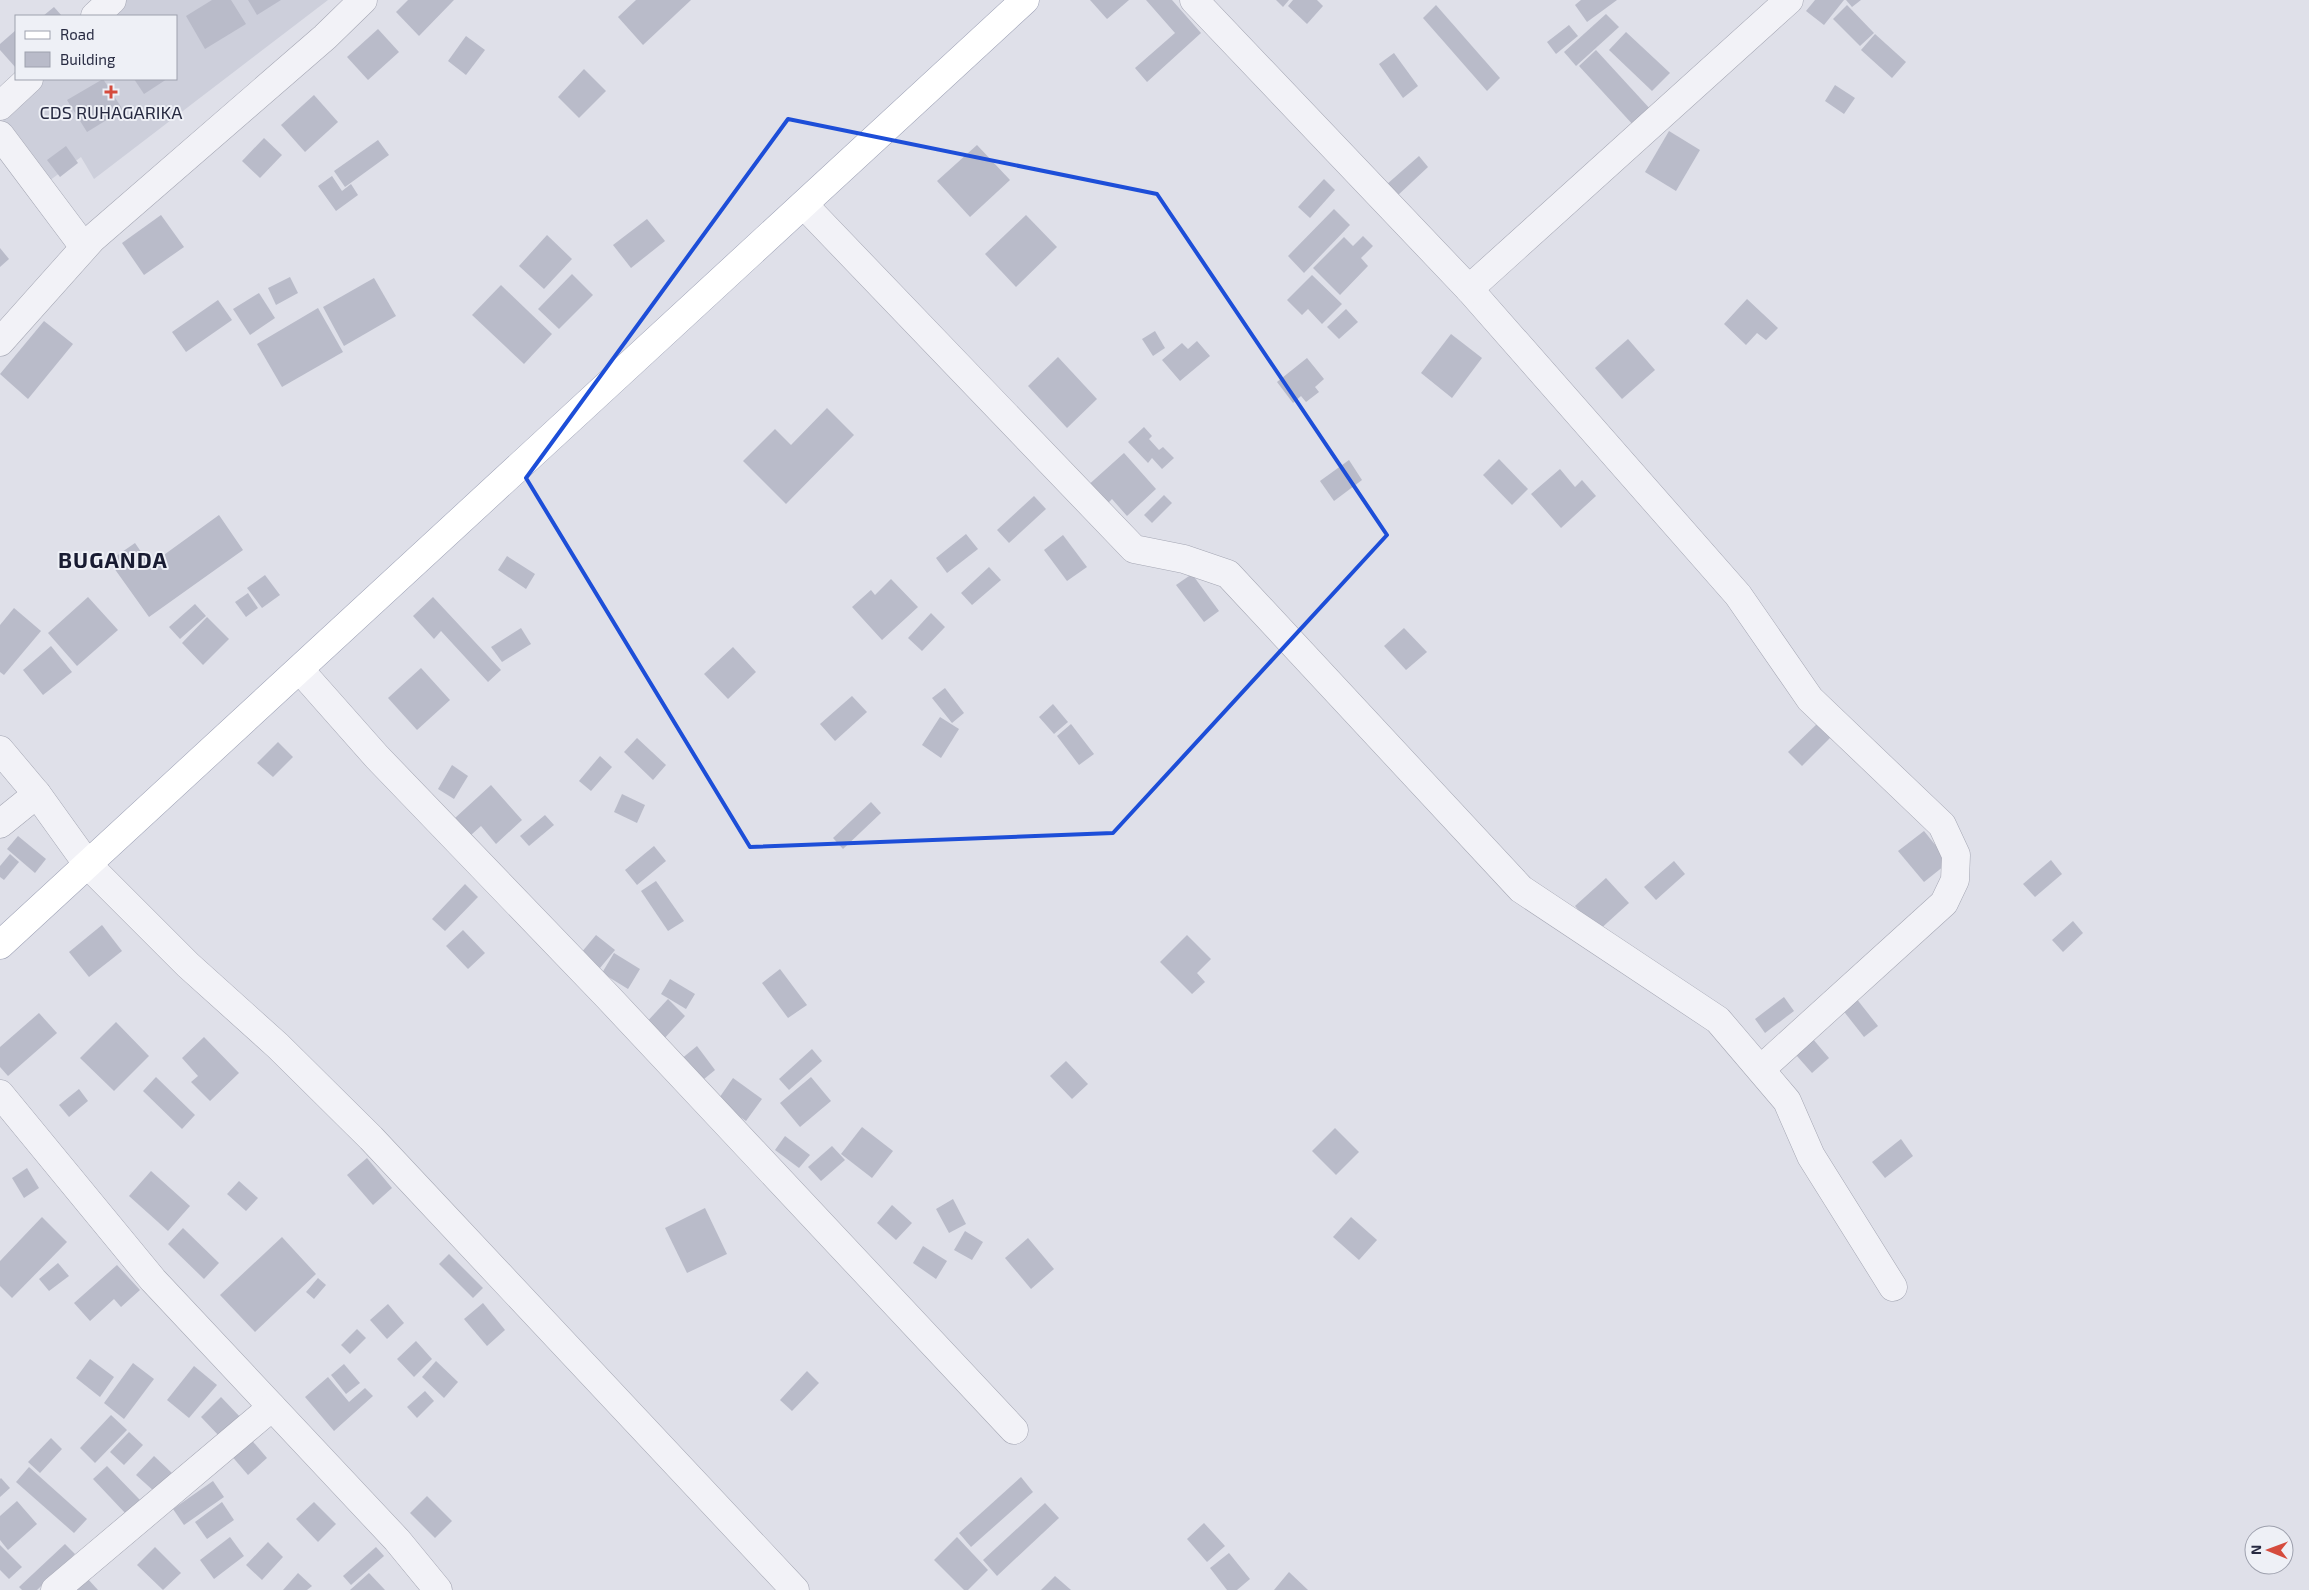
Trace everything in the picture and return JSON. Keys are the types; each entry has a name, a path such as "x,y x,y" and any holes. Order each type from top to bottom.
{"main road":[{"path":"0,945 1025,0"}],"street":[{"path":"96,15 112,0"},
{"path":"0,342 84,247 325,37 363,0"},
{"path":"1194,0 1469,289 1738,595 1810,700 1942,825 1956,855 1955,880 1944,904 1761,1070"},
{"path":"1469,289 1790,0"},
{"path":"0,106 28,80"},
{"path":"0,135 84,247"},
{"path":"804,205 1134,549 1184,559 1228,574 1520,889 1718,1020 1787,1101 1811,1156 1893,1287"},
{"path":"300,670 377,757 607,996 1014,1430"},
{"path":"0,750 37,794 88,865 188,965 278,1046 371,1138 795,1590"},
{"path":"0,824 37,794"},
{"path":"0,1094 153,1280 397,1540 438,1590"},
{"path":"55,1590 272,1407"}],"highlighted area":[{"path":"788,119 1157,194 1387,535 1113,833 750,847 526,478"}],"shaded area":[{"name":"CDS RUHAGARIKA","path":"112,0 328,0 94,179 81,157 45,184 0,116 28,80 178,80 178,15 96,15"}],"building":[{"path":"212,0 231,0 246,24 205,49 186,16"},
{"path":"248,0 281,0 257,15"},
{"path":"408,0 454,0 419,36 396,12"},
{"path":"636,0 691,0 643,45 618,17"},
{"path":"1090,0 1129,0 1107,19"},
{"path":"1146,0 1172,0 1201,33 1147,82 1135,68 1175,33"},
{"path":"1276,0 1289,0 1283,7"},
{"path":"1293,0 1317,0 1323,6 1307,24 1288,6"},
{"path":"1581,0 1617,0 1587,22 1575,5"},
{"path":"1815,0 1844,0 1824,25 1806,11"},
{"path":"1846,0 1861,0 1852,7"},
{"path":"1436,5 1500,78 1487,91 1423,18"},
{"path":"1847,5 1874,33 1860,46 1833,19"},
{"path":"54,7 61,15 44,15"},
{"path":"1606,14 1619,27 1576,66 1564,52"},
{"path":"1569,25 1578,36 1556,54 1547,42"},
{"path":"378,29 399,52 368,80 347,57"},
{"path":"15,31 15,67 0,50 0,44"},
{"path":"1626,32 1670,73 1652,91 1609,50"},
{"path":"1875,34 1906,62 1892,78 1861,50"},
{"path":"466,36 485,50 466,75 448,61"},
{"path":"1596,50 1652,111 1635,127 1579,66"},
{"path":"1394,53 1418,86 1403,98 1379,64"},
{"path":"584,69 606,91 579,118 558,97"},
{"path":"104,80 123,110 87,132 67,100"},
{"path":"135,80 165,80 144,94"},
{"path":"1835,85 1855,98 1844,114 1825,101"},
{"path":"314,95 338,122 305,152 281,125"},
{"path":"1669,131 1700,150 1676,191 1645,172"},
{"path":"264,138 282,155 260,178 242,161"},
{"path":"378,140 389,155 345,187 334,171"},
{"path":"977,145 1010,180 970,217 937,181"},
{"path":"66,146 78,163 60,177 47,160"},
{"path":"1419,156 1428,167 1396,197 1386,185"},
{"path":"332,176 342,191 351,184 358,195 336,211 318,186"},
{"path":"1324,179 1335,190 1310,218 1298,207"},
{"path":"1334,209 1350,225 1304,273 1288,256"},
{"path":"161,215 184,247 144,275 122,243"},
{"path":"1026,215 1057,247 1016,287 985,254"},
{"path":"647,219 665,241 631,268 613,245"},
{"path":"547,235 572,259 544,289 519,266"},
{"path":"1363,236 1373,246 1361,258 1368,266 1340,295 1313,268 1344,237 1353,246"},
{"path":"0,248 9,259 0,267"},
{"path":"572,274 593,295 559,329 538,309"},
{"path":"1312,275 1342,304 1322,324 1308,309 1302,315 1287,300"},
{"path":"290,277 298,293 276,305 268,288"},
{"path":"374,278 396,316 344,346 323,307"},
{"path":"501,285 552,334 524,364 472,315"},
{"path":"259,293 275,318 250,335 233,309"},
{"path":"1747,299 1778,328 1766,340 1757,333 1746,345 1724,324"},
{"path":"218,300 232,320 186,352 172,332"},
{"path":"318,308 343,352 282,387 257,344"},
{"path":"1346,309 1358,322 1339,339 1327,327"},
{"path":"44,321 73,344 28,399 0,374"},
{"path":"1155,331 1165,348 1153,356 1142,339"},
{"path":"1451,334 1482,358 1452,398 1421,373"},
{"path":"1628,339 1655,370 1622,399 1595,368"},
{"path":"1197,341 1210,356 1180,381 1162,360 1182,343 1188,349"},
{"path":"1058,357 1097,399 1067,428 1028,386"},
{"path":"1307,358 1324,379 1315,387 1319,392 1306,402 1301,396 1293,403 1277,382"},
{"path":"827,408 854,435 786,504 743,461 775,429 791,445"},
{"path":"1144,427 1152,436 1149,439 1159,450 1163,447 1174,458 1162,469 1152,458 1148,463 1128,442"},
{"path":"1124,453 1156,489 1127,516 1112,499 1103,508 1085,488"},
{"path":"1499,459 1528,489 1512,505 1483,475"},
{"path":"1349,460 1362,480 1334,501 1320,481"},
{"path":"1560,469 1575,487 1582,480 1596,496 1561,528 1531,494"},
{"path":"1164,495 1172,503 1152,523 1144,515"},
{"path":"1034,496 1046,509 1009,543 997,530"},
{"path":"219,515 243,550 149,617 109,561 135,543 150,565"},
{"path":"966,534 978,549 947,573 936,558"},
{"path":"1063,535 1087,567 1067,581 1044,550"},
{"path":"507,556 535,574 526,589 498,570"},
{"path":"989,567 1001,580 972,605 961,593"},
{"path":"1192,574 1219,611 1204,622 1176,585"},
{"path":"265,575 280,595 262,608 247,588"},
{"path":"891,579 918,607 882,640 852,607 871,590 875,595"},
{"path":"248,593 258,608 246,617 235,602"},
{"path":"88,597 118,630 77,666 48,633"},
{"path":"433,597 501,670 488,682 441,631 434,639 413,616"},
{"path":"195,604 206,616 180,639 169,627"},
{"path":"14,608 41,631 4,675 0,672 0,625"},
{"path":"931,613 945,627 922,651 908,638"},
{"path":"207,617 229,639 203,665 182,643"},
{"path":"521,628 531,644 502,662 491,647"},
{"path":"1404,628 1427,652 1406,670 1384,646"},
{"path":"51,646 72,672 43,695 23,670"},
{"path":"733,647 756,672 728,699 704,674"},
{"path":"421,668 450,700 417,730 388,698"},
{"path":"945,688 964,713 952,723 932,698"},
{"path":"852,696 867,712 835,741 820,724"},
{"path":"1053,704 1068,722 1054,734 1039,717"},
{"path":"940,717 959,729 941,758 922,745"},
{"path":"1821,720 1834,734 1802,766 1788,752"},
{"path":"1071,724 1094,754 1079,765 1057,736"},
{"path":"637,738 666,765 653,780 624,752"},
{"path":"278,742 293,757 273,777 257,763"},
{"path":"600,756 612,767 591,791 579,781"},
{"path":"452,765 468,776 454,799 438,789"},
{"path":"491,785 522,820 496,844 481,826 471,835 455,818"},
{"path":"622,794 645,805 637,823 614,812"},
{"path":"871,802 881,813 843,849 833,838"},
{"path":"545,815 554,825 529,846 520,836"},
{"path":"1924,831 1949,862 1924,882 1898,851"},
{"path":"18,836 46,859 35,873 7,849"},
{"path":"654,846 666,861 637,885 625,870"},
{"path":"10,854 19,862 4,880 0,877 0,866"},
{"path":"2051,860 2062,874 2035,897 2023,884"},
{"path":"1674,861 1685,874 1656,900 1644,887"},
{"path":"1606,878 1629,903 1597,932 1575,906"},
{"path":"656,881 684,921 668,931 641,891"},
{"path":"465,884 478,897 445,931 432,919"},
{"path":"2073,921 2083,933 2063,952 2052,940"},
{"path":"102,925 122,951 89,977 69,952"},
{"path":"463,930 485,953 468,969 446,946"},
{"path":"596,935 615,950 600,968 581,953"},
{"path":"1187,935 1211,959 1197,973 1205,982 1192,994 1160,962"},
{"path":"614,953 640,969 628,989 602,973"},
{"path":"780,969 807,1005 788,1018 762,983"},
{"path":"670,979 695,994 686,1009 661,994"},
{"path":"1852,993 1878,1026 1864,1037 1838,1004"},
{"path":"1784,997 1794,1011 1765,1033 1755,1019"},
{"path":"668,999 685,1016 662,1041 644,1025"},
{"path":"39,1013 57,1033 8,1076 0,1067 0,1047"},
{"path":"116,1022 149,1056 114,1091 80,1058"},
{"path":"1807,1032 1829,1058 1812,1073 1789,1047"},
{"path":"204,1037 239,1073 210,1101 191,1082 198,1076 182,1058"},
{"path":"697,1046 715,1070 698,1084 680,1060"},
{"path":"812,1049 822,1061 789,1090 779,1079"},
{"path":"1066,1061 1088,1084 1072,1099 1050,1076"},
{"path":"156,1077 195,1115 182,1129 143,1091"},
{"path":"811,1077 831,1101 800,1127 780,1103"},
{"path":"733,1078 762,1099 746,1121 717,1101"},
{"path":"79,1089 88,1101 69,1117 59,1105"},
{"path":"862,1127 893,1151 872,1178 841,1154"},
{"path":"1335,1128 1359,1152 1336,1175 1312,1151"},
{"path":"785,1136 810,1155 799,1168 775,1150"},
{"path":"1901,1139 1913,1156 1885,1178 1872,1162"},
{"path":"832,1146 845,1160 821,1181 808,1167"},
{"path":"367,1158 392,1188 373,1205 347,1175"},
{"path":"27,1168 39,1188 24,1198 12,1178"},
{"path":"151,1171 190,1206 168,1231 129,1196"},
{"path":"239,1181 258,1198 246,1211 227,1194"},
{"path":"953,1199 966,1224 949,1233 936,1209"},
{"path":"892,1205 912,1223 896,1240 877,1223"},
{"path":"705,1208 727,1254 687,1273 665,1228"},
{"path":"42,1217 67,1242 12,1298 0,1286 0,1261"},
{"path":"1351,1217 1377,1240 1359,1260 1333,1237"},
{"path":"183,1228 219,1263 204,1279 168,1244"},
{"path":"965,1231 983,1242 972,1260 954,1250"},
{"path":"282,1237 316,1274 255,1332 220,1295"},
{"path":"1028,1238 1054,1269 1031,1289 1005,1258"},
{"path":"923,1246 947,1261 936,1279 913,1263"},
{"path":"449,1254 483,1288 473,1298 439,1264"},
{"path":"58,1263 69,1276 49,1291 39,1279"},
{"path":"117,1265 140,1290 121,1307 114,1299 90,1321 74,1303"},
{"path":"318,1278 326,1285 314,1299 306,1292"},
{"path":"483,1303 505,1330 487,1346 464,1319"},
{"path":"388,1304 404,1323 387,1339 370,1320"},
{"path":"357,1329 366,1338 350,1354 341,1345"},
{"path":"416,1341 432,1359 414,1377 397,1359"},
{"path":"90,1359 114,1377 100,1397 76,1378"},
{"path":"436,1361 458,1382 444,1398 422,1377"},
{"path":"133,1363 154,1379 124,1419 104,1403"},
{"path":"344,1364 360,1383 346,1394 331,1375"},
{"path":"194,1366 217,1385 189,1418 167,1400"},
{"path":"807,1371 819,1383 792,1411 780,1400"},
{"path":"328,1377 349,1402 365,1388 373,1396 334,1431 305,1397"},
{"path":"425,1391 434,1401 417,1418 407,1407"},
{"path":"221,1397 242,1419 222,1439 201,1417"},
{"path":"111,1415 127,1430 95,1463 80,1448"},
{"path":"129,1432 143,1445 124,1465 110,1452"},
{"path":"249,1437 267,1458 248,1475 230,1454"},
{"path":"51,1438 62,1449 40,1473 28,1462"},
{"path":"154,1456 173,1474 155,1492 136,1475"},
{"path":"107,1466 140,1500 126,1514 93,1479"},
{"path":"29,1467 87,1519 74,1533 16,1482"},
{"path":"1021,1477 1033,1492 971,1547 959,1533"},
{"path":"0,1479 10,1488 0,1497"},
{"path":"213,1481 224,1497 184,1525 173,1509"},
{"path":"427,1496 452,1521 435,1538 410,1513"},
{"path":"17,1501 37,1524 8,1550 0,1540 0,1516"},
{"path":"222,1502 234,1520 207,1539 195,1522"},
{"path":"314,1502 336,1524 318,1542 296,1519"},
{"path":"1045,1503 1059,1518 997,1576 983,1560"},
{"path":"1204,1523 1225,1546 1207,1562 1187,1539"},
{"path":"230,1537 244,1556 214,1579 200,1560"},
{"path":"957,1537 988,1570 968,1590 964,1590 934,1560"},
{"path":"268,1542 283,1557 262,1580 246,1565"},
{"path":"65,1544 75,1554 37,1590 22,1590 19,1587"},
{"path":"0,1545 22,1567 9,1579 0,1570"},
{"path":"155,1547 181,1573 163,1590 137,1565"},
{"path":"376,1547 384,1556 351,1585 343,1576"},
{"path":"1229,1553 1250,1579 1237,1590 1227,1590 1210,1568"},
{"path":"1289,1572 1308,1590 1274,1590"},
{"path":"298,1573 312,1586 307,1590 283,1590"},
{"path":"369,1573 385,1590 350,1590"},
{"path":"1055,1576 1071,1590 1041,1590"},
{"path":"87,1578 98,1590 74,1590"}],"place":[{"name":"CDS RUHAGARIKA","path":"111,92"}],"district":[{"name":"BUGANDA","path":"113,559"}]}
